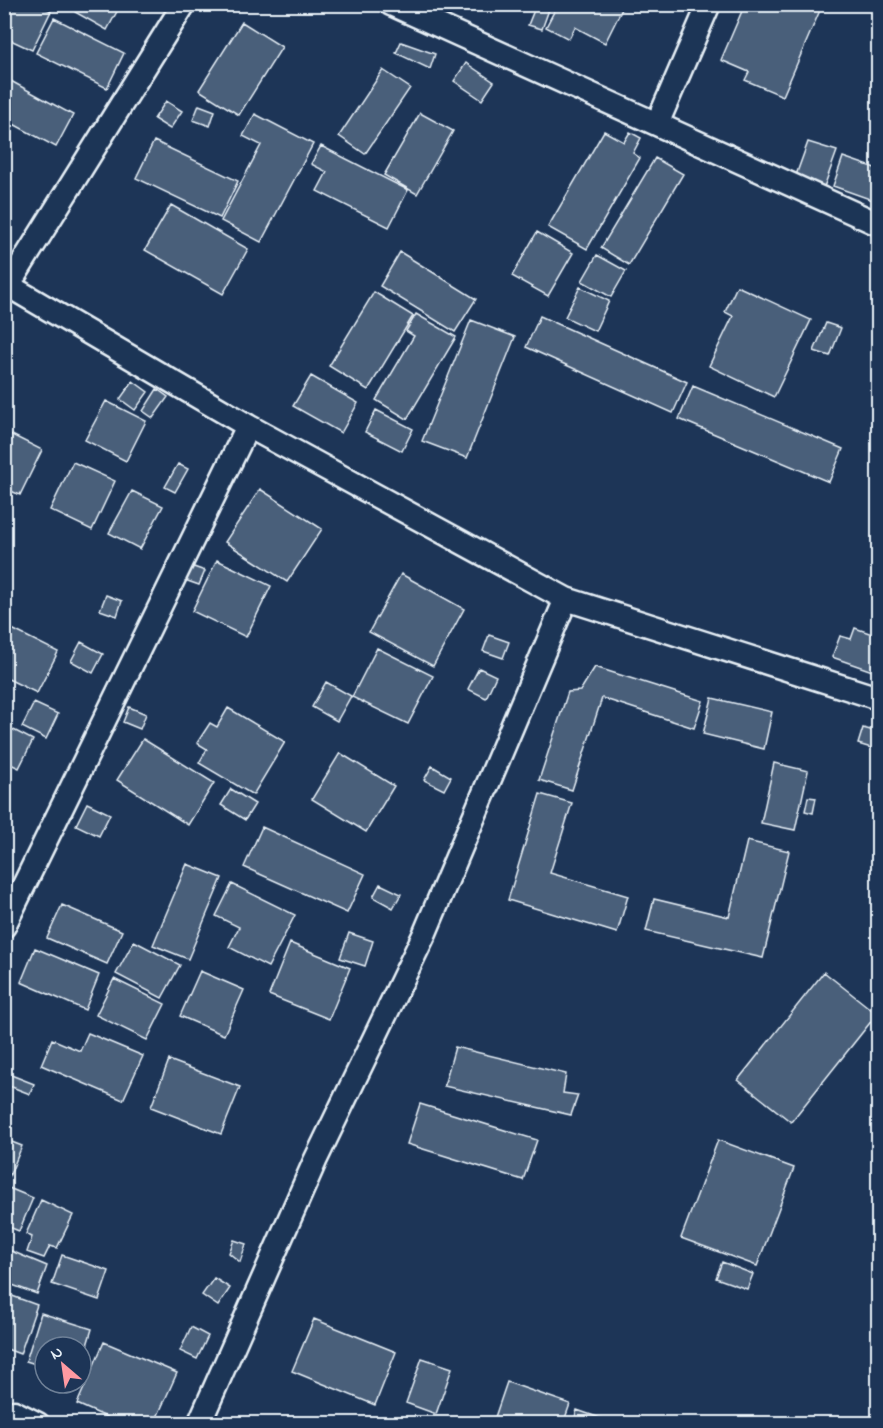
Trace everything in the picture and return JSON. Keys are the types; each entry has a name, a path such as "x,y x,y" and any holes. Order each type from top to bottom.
{"street":[{"path":"184,4 6,284 248,426 566,599 879,698"},
{"path":"391,4 879,224"},
{"path":"657,124 709,4"},
{"path":"4,926 248,426"},
{"path":"198,1424 315,1161 424,935 566,599"},
{"path":"6,1424 14,1412 38,1424"}],"building":[{"path":"4,4 37,4 51,11 32,50 4,37"},
{"path":"79,4 121,4 107,30 75,12"},
{"path":"523,4 551,4 542,29 528,25 534,10"},
{"path":"558,4 624,5 605,43 575,27 569,39 546,27"},
{"path":"745,4 811,4 821,8 783,96 745,80 749,72 721,60"},
{"path":"864,4 878,4 878,9"},
{"path":"54,18 124,53 107,88 36,53"},
{"path":"242,22 282,47 239,115 199,90"},
{"path":"401,42 435,54 430,69 396,53"},
{"path":"466,63 494,82 482,100 454,81"},
{"path":"383,70 410,88 365,154 339,136"},
{"path":"9,80 73,115 56,147 4,119 4,89"},
{"path":"166,101 182,111 170,129 154,119"},
{"path":"199,105 215,111 210,126 193,120"},
{"path":"420,113 453,131 417,194 384,175"},
{"path":"255,114 313,144 261,242 221,221 261,145 243,136"},
{"path":"604,131 624,142 630,132 641,138 633,153 640,158 587,249 548,227"},
{"path":"154,141 238,181 220,218 136,178"},
{"path":"808,142 837,151 824,187 795,178"},
{"path":"321,146 408,190 389,227 317,191 327,172 311,164"},
{"path":"843,157 878,169 878,202 833,186"},
{"path":"655,158 683,174 629,265 601,248"},
{"path":"171,205 248,249 223,294 145,250"},
{"path":"537,232 573,253 548,296 512,276"},
{"path":"400,252 476,299 455,332 380,286"},
{"path":"597,255 626,271 611,297 582,281"},
{"path":"737,286 811,320 774,397 709,366 733,316 725,312"},
{"path":"580,287 609,301 595,331 565,317"},
{"path":"374,292 413,316 368,390 329,366"},
{"path":"416,314 456,337 407,419 376,400 414,336 406,331"},
{"path":"540,316 687,382 673,413 526,347"},
{"path":"471,320 515,337 467,458 422,441"},
{"path":"826,323 841,328 830,356 814,351"},
{"path":"311,376 358,403 341,433 293,406"},
{"path":"133,381 148,392 135,410 120,399"},
{"path":"693,386 843,449 829,482 679,419"},
{"path":"157,389 168,397 153,418 143,411"},
{"path":"106,401 146,421 126,461 85,440"},
{"path":"376,410 413,429 402,451 365,432"},
{"path":"4,431 42,450 20,495 4,488"},
{"path":"73,462 115,481 92,530 50,510"},
{"path":"178,464 188,469 175,492 165,487"},
{"path":"260,489 322,529 287,582 225,542"},
{"path":"132,491 163,506 140,549 109,533"},
{"path":"217,560 271,586 246,637 192,611"},
{"path":"188,565 205,571 199,585 182,579"},
{"path":"401,574 464,609 433,666 369,632"},
{"path":"106,595 122,601 117,616 100,610"},
{"path":"4,625 58,652 37,693 4,677"},
{"path":"855,628 878,636 878,673 832,657 840,636 851,639"},
{"path":"489,635 509,642 503,658 483,651"},
{"path":"81,642 103,654 93,673 71,661"},
{"path":"377,648 433,676 408,724 352,697"},
{"path":"595,667 703,701 694,728 602,698 572,790 539,780 568,692 580,691"},
{"path":"479,668 496,676 486,698 468,689"},
{"path":"326,682 351,696 337,721 312,707"},
{"path":"712,698 772,712 764,749 703,734"},
{"path":"34,703 58,714 46,739 22,727"},
{"path":"129,707 146,714 140,729 123,722"},
{"path":"228,708 285,742 253,795 199,763 207,749 197,743 210,723 217,727"},
{"path":"4,725 33,740 19,768 4,761"},
{"path":"863,728 878,732 878,750 858,744"},
{"path":"143,739 214,783 188,825 117,780"},
{"path":"340,753 394,786 366,832 312,799"},
{"path":"774,763 808,771 795,830 761,823"},
{"path":"432,766 451,777 444,790 424,780"},
{"path":"231,789 255,804 245,820 221,805"},
{"path":"540,794 572,803 550,873 628,896 617,933 508,900"},
{"path":"808,797 816,798 813,813 805,811"},
{"path":"87,803 110,814 99,836 76,825"},
{"path":"262,827 365,874 347,913 244,867"},
{"path":"747,841 789,851 763,958 646,931 654,899 729,917"},
{"path":"187,864 222,878 188,959 153,945"},
{"path":"232,884 295,915 268,967 229,947 239,927 216,916"},
{"path":"380,884 401,894 393,908 373,897"},
{"path":"62,905 122,931 107,964 47,938"},
{"path":"349,933 373,941 365,966 340,958"},
{"path":"134,941 180,965 162,998 116,974"},
{"path":"290,943 350,968 329,1019 269,995"},
{"path":"35,948 99,975 85,1010 21,982"},
{"path":"200,971 244,990 224,1035 180,1016"},
{"path":"824,972 877,1014 791,1122 738,1080"},
{"path":"114,979 165,1004 147,1040 96,1015"},
{"path":"88,1033 143,1056 123,1100 41,1065 52,1039 80,1051"},
{"path":"455,1047 566,1074 563,1093 578,1095 571,1115 444,1086"},
{"path":"169,1060 240,1087 221,1134 151,1107"},
{"path":"6,1073 34,1084 30,1094 4,1084"},
{"path":"420,1104 537,1140 523,1180 407,1144"},
{"path":"4,1139 22,1146 9,1177 4,1175"},
{"path":"718,1140 794,1168 757,1266 681,1238"},
{"path":"4,1186 33,1198 19,1231 4,1225"},
{"path":"41,1200 73,1215 57,1248 50,1246 44,1258 27,1252 32,1237 26,1234"},
{"path":"234,1240 246,1244 240,1262 229,1253"},
{"path":"4,1248 47,1266 37,1294 4,1282"},
{"path":"62,1255 109,1271 99,1300 52,1284"},
{"path":"722,1262 753,1274 747,1289 716,1278"},
{"path":"214,1278 230,1288 218,1306 202,1295"},
{"path":"4,1293 37,1305 20,1354 4,1348"},
{"path":"41,1313 92,1329 90,1335 34,1335"},
{"path":"314,1319 396,1352 375,1405 292,1371"},
{"path":"191,1327 208,1336 197,1359 180,1351"},
{"path":"33,1339 33,1363 26,1361"},
{"path":"104,1342 177,1373 154,1424 122,1424 77,1404 81,1395 93,1395 93,1367"},
{"path":"422,1358 452,1368 436,1414 406,1403"},
{"path":"507,1382 570,1404 563,1424 505,1424 494,1420"},
{"path":"577,1410 617,1424 573,1424"}]}
